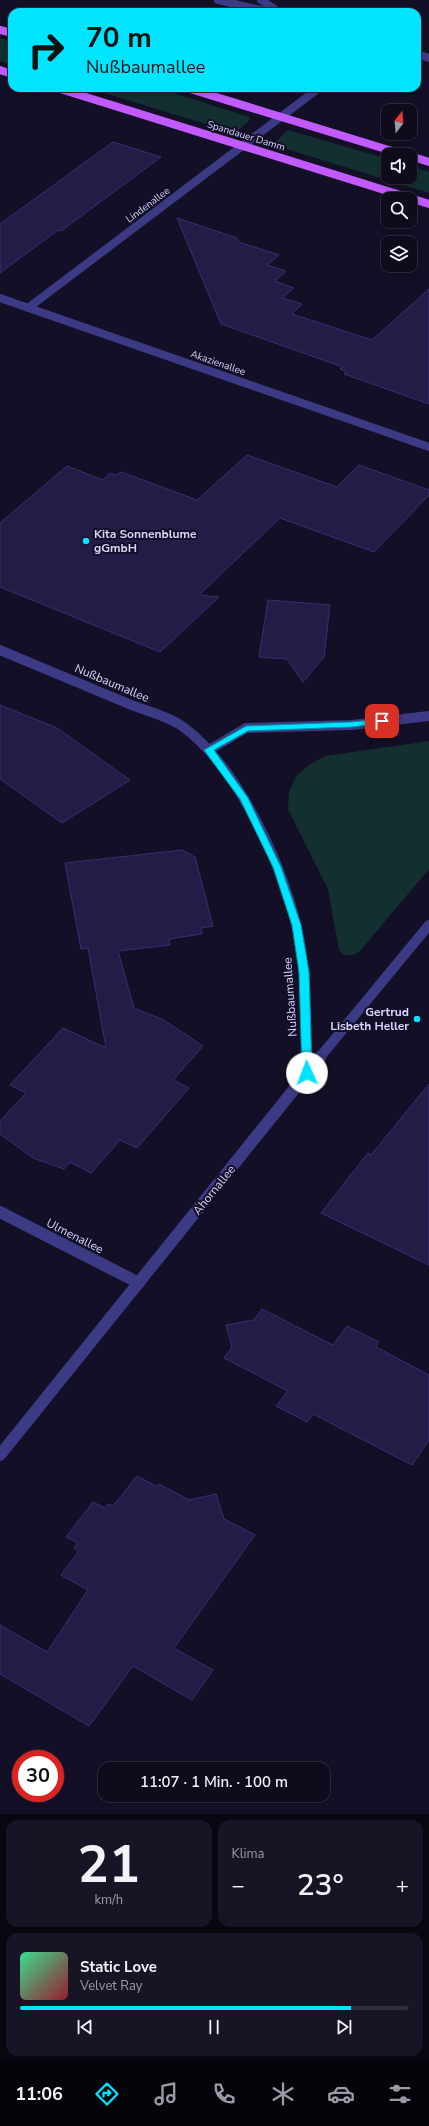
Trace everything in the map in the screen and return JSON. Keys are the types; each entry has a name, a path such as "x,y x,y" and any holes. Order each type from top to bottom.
{"main road":[{"name":"Spandauer Damm","path":"70,92 429,204"},
{"path":"200,92 382,148"},
{"path":"417,158 429,162"}],"street":[{"path":"218,0 253,8"},
{"path":"261,0 273,8"},
{"name":"Lindenallee","path":"28,308 314,92"},
{"name":"Akazienallee","path":"0,298 429,447"},
{"name":"Nußbaumallee","path":"0,650 181,725 209,750 244,798 277,867 296,925 304,972 307,1073"},
{"path":"209,750 246,728 351,725 429,716"},
{"name":"Ahornallee","path":"0,1455 307,1073 429,925"},
{"name":"Ulmenallee","path":"0,1212 139,1283"}],"green space":[{"path":"0,38 8,41 8,64 0,61"},
{"path":"101,92 171,92 249,117 250,120 236,132"},
{"path":"288,130 381,157 381,178 280,147 274,143"},
{"path":"417,168 429,172 429,193 400,184 417,184"},
{"path":"429,741 429,869 359,952 353,955 344,955 339,950 328,889 288,809 289,792 296,776 309,765 325,756"}],"building":[{"path":"113,142 161,157 61,231 58,230 0,273 0,224"},
{"path":"177,218 237,238 239,242 279,255 267,265 286,271 275,281 294,288 282,298 302,304 292,314 372,340 429,289 429,404 344,374 347,372 340,369 343,367 221,324"},
{"path":"247,455 337,487 359,465 429,490 429,495 374,552 280,518 199,595 219,597 160,652 0,587 0,523 67,466 103,480 110,473 116,475 121,472 197,500"},
{"path":"268,600 330,605 324,657 303,682 287,659 259,657"},
{"path":"0,705 57,728 130,780 62,823 0,779"},
{"path":"182,850 195,857 213,926 201,928 202,934 169,939 170,945 118,951 134,1008 164,1020 203,1046 173,1080 189,1088 137,1148 120,1140 91,1173 70,1162 64,1169 33,1158 0,1134 0,1121 26,1093 10,1085 63,1028 106,1048 88,948 81,949 65,863"},
{"path":"429,1084 429,1265 321,1213 368,1153 371,1155"},
{"path":"262,1309 333,1345 347,1326 379,1342 376,1347 429,1375 429,1440 412,1465 313,1414 307,1422 276,1406 288,1391 224,1358 232,1347 226,1325 254,1320"},
{"path":"137,1476 158,1487 159,1484 189,1500 216,1494 224,1519 255,1535 174,1648 213,1670 192,1700 133,1666 89,1726 0,1674 0,1625 47,1652 88,1590 61,1575 79,1551 74,1548 78,1543 66,1537 93,1502 105,1508 108,1504 113,1506"}],"place":[{"name":"Kita Sonnenblume gGmbH","path":"86,541"},
{"name":"Gertrud Lisbeth Heller","path":"417,1019"}],"route":[{"path":"307,1073 304,972 296,925 277,867 244,798 220,763 209,750 246,728 351,725 382,721"}]}
